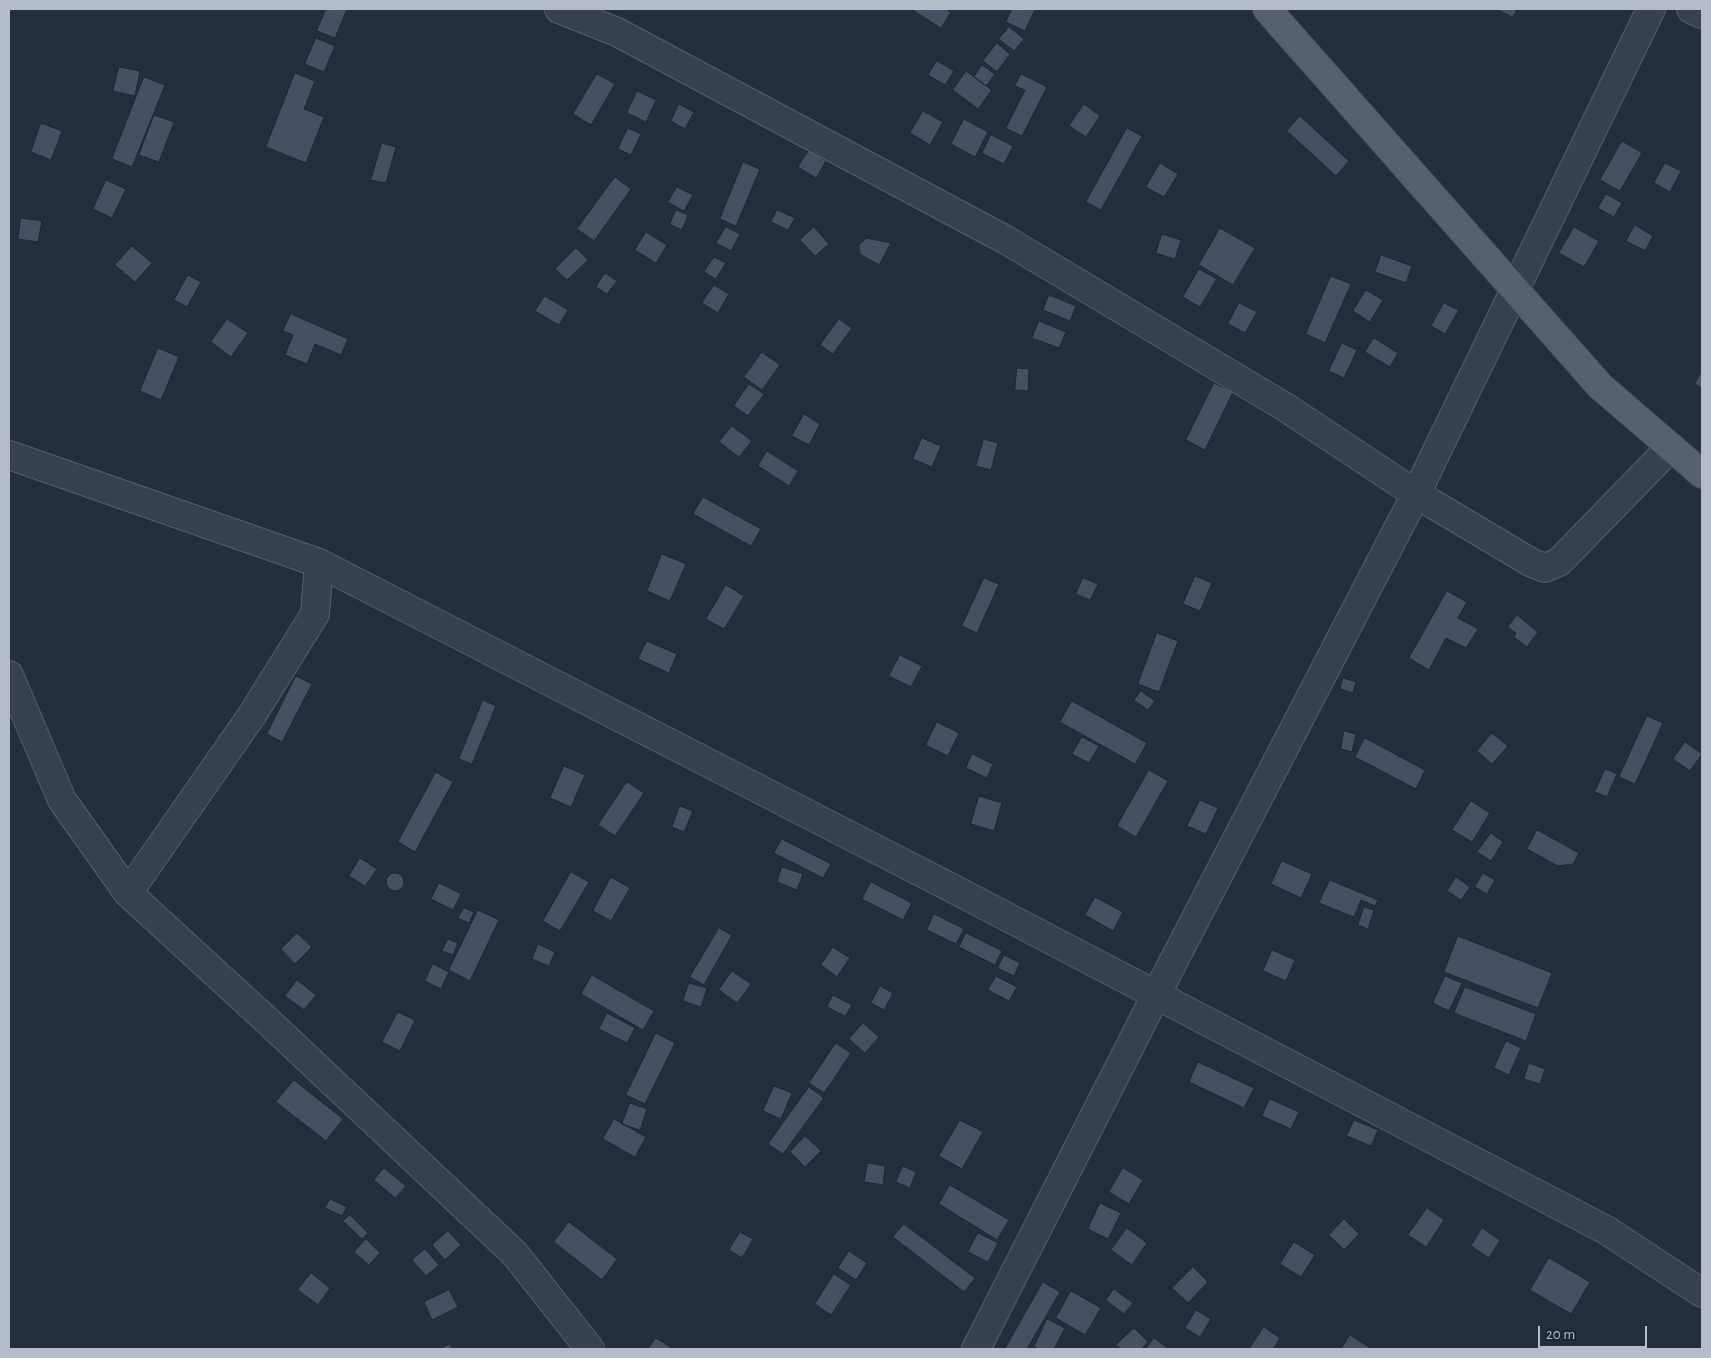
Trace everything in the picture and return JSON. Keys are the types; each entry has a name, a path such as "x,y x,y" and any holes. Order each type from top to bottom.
{"main road":[{"path":"1267,9 1600,386 1702,474"}],"street":[{"path":"558,9 617,32 1006,240 1285,407 1416,494 1532,563 1545,568 1559,562 1671,447"},
{"path":"976,1349 1156,995 1416,494 1651,9"},
{"path":"1691,9 1702,14"},
{"path":"9,455 319,563 946,885 1606,1230 1702,1293"},
{"path":"128,893 252,715 315,614 319,563"},
{"path":"9,675 62,800 128,893 273,1026 515,1254 590,1349"}],"building":[{"path":"326,9 347,9 335,38 317,31"},
{"path":"916,9 946,9 951,12 941,28 914,11"},
{"path":"1012,9 1035,9 1025,31 1006,22"},
{"path":"1496,9 1517,9 1513,17"},
{"path":"1009,27 1024,39 1014,51 999,39"},
{"path":"316,38 335,46 324,72 305,64"},
{"path":"997,43 1010,54 997,72 983,61"},
{"path":"937,61 954,71 945,85 928,75"},
{"path":"982,65 995,74 986,86 974,77"},
{"path":"119,67 140,71 135,96 113,91"},
{"path":"966,71 992,90 978,109 953,90"},
{"path":"295,73 315,81 304,109 324,117 306,163 266,147"},
{"path":"597,74 615,84 591,125 573,114"},
{"path":"1021,74 1047,87 1022,136 1006,128 1025,90 1015,86"},
{"path":"144,77 165,85 132,167 112,159"},
{"path":"637,91 656,100 646,122 627,113"},
{"path":"679,104 694,112 685,129 671,121"},
{"path":"1084,104 1100,116 1086,137 1069,126"},
{"path":"923,111 943,122 930,145 910,133"},
{"path":"154,115 174,122 159,162 139,155"},
{"path":"1300,116 1349,161 1336,176 1287,131"},
{"path":"964,119 988,132 975,157 951,144"},
{"path":"41,123 62,131 51,160 31,152"},
{"path":"628,128 641,134 631,155 618,149"},
{"path":"1127,128 1142,136 1101,210 1086,202"},
{"path":"991,135 1013,146 1004,164 982,153"},
{"path":"1622,141 1642,153 1620,191 1600,180"},
{"path":"382,143 396,147 386,183 371,180"},
{"path":"809,150 826,161 816,178 798,167"},
{"path":"743,162 760,169 736,226 720,219"},
{"path":"1160,163 1178,174 1164,197 1146,187"},
{"path":"1665,163 1681,171 1670,192 1654,183"},
{"path":"615,177 631,189 594,241 577,229"},
{"path":"106,180 126,189 112,218 93,209"},
{"path":"677,187 693,195 684,211 668,202"},
{"path":"1606,194 1622,203 1614,217 1598,208"},
{"path":"676,210 688,215 682,230 670,224"},
{"path":"777,210 795,218 788,230 771,222"},
{"path":"21,218 42,221 38,242 18,239"},
{"path":"1635,225 1653,236 1645,251 1626,241"},
{"path":"726,227 740,234 731,251 716,243"},
{"path":"814,227 829,244 815,256 800,240"},
{"path":"1574,227 1599,241 1584,267 1559,253"},
{"path":"1220,228 1255,248 1233,285 1199,265"},
{"path":"646,232 667,245 656,263 635,250"},
{"path":"1162,234 1181,240 1175,259 1156,253"},
{"path":"867,238 891,243 879,265 860,254 859,245"},
{"path":"132,246 152,263 135,282 115,265"},
{"path":"576,248 588,260 567,280 555,269"},
{"path":"1381,255 1412,266 1406,283 1375,272"},
{"path":"714,257 726,263 716,279 704,272"},
{"path":"1199,269 1217,279 1200,307 1183,297"},
{"path":"605,273 617,281 607,294 596,287"},
{"path":"188,275 201,282 187,307 174,300"},
{"path":"1331,276 1351,284 1325,343 1306,334"},
{"path":"714,285 729,294 718,313 702,303"},
{"path":"1366,290 1383,300 1370,322 1353,311"},
{"path":"1049,295 1076,306 1070,321 1043,310"},
{"path":"545,296 568,310 559,325 535,311"},
{"path":"1239,303 1257,312 1245,333 1228,324"},
{"path":"1444,303 1459,310 1445,334 1431,326"},
{"path":"291,314 348,339 341,355 315,344 307,364 285,355 293,335 283,331"},
{"path":"227,319 248,333 231,357 211,342"},
{"path":"839,319 852,328 833,354 820,345"},
{"path":"1039,321 1066,332 1059,348 1032,338"},
{"path":"1374,338 1398,353 1390,367 1365,352"},
{"path":"1342,343 1357,350 1344,378 1329,371"},
{"path":"158,348 179,357 161,400 140,391"},
{"path":"762,352 780,365 762,390 744,377"},
{"path":"1017,368 1029,369 1028,391 1015,390"},
{"path":"1702,371 1702,388 1695,384"},
{"path":"1214,383 1233,392 1205,450 1186,440"},
{"path":"749,384 764,394 748,416 734,406"},
{"path":"804,414 820,424 809,445 792,436"},
{"path":"732,426 752,441 739,457 719,442"},
{"path":"922,438 941,446 932,467 913,459"},
{"path":"984,439 998,443 991,470 976,466"},
{"path":"767,451 798,471 789,486 758,466"},
{"path":"703,497 761,529 751,546 693,514"},
{"path":"662,554 686,564 670,601 647,591"},
{"path":"1195,576 1212,583 1200,611 1183,604"},
{"path":"984,578 999,584 977,633 962,626"},
{"path":"1083,578 1098,584 1090,600 1076,594"},
{"path":"726,585 744,596 724,629 706,619"},
{"path":"1447,591 1467,602 1458,618 1478,629 1466,648 1446,638 1429,670 1409,658"},
{"path":"1517,615 1538,632 1527,647 1514,637 1516,633 1508,627"},
{"path":"1157,633 1178,641 1159,692 1138,684"},
{"path":"647,641 677,654 669,673 638,659"},
{"path":"900,655 922,666 911,687 889,676"},
{"path":"296,676 312,684 282,742 267,734"},
{"path":"1343,678 1356,682 1353,693 1340,689"},
{"path":"1141,691 1155,701 1148,710 1134,700"},
{"path":"483,700 496,706 472,764 459,759"},
{"path":"1072,701 1147,743 1135,764 1060,722"},
{"path":"1647,716 1663,723 1635,784 1619,777"},
{"path":"937,722 959,733 948,756 926,745"},
{"path":"1344,731 1356,734 1352,752 1341,749"},
{"path":"1492,733 1508,746 1492,764 1477,751"},
{"path":"1082,737 1099,746 1089,763 1072,754"},
{"path":"1365,738 1425,770 1416,789 1355,757"},
{"path":"1685,742 1702,754 1690,771 1673,759"},
{"path":"972,754 993,764 987,778 966,768"},
{"path":"564,766 585,775 571,807 550,798"},
{"path":"1605,769 1617,774 1607,797 1595,792"},
{"path":"1149,770 1168,781 1136,837 1117,826"},
{"path":"436,772 453,782 415,852 398,842"},
{"path":"627,782 644,793 615,836 598,825"},
{"path":"979,796 1002,803 994,831 971,824"},
{"path":"1200,800 1218,808 1206,834 1187,826"},
{"path":"1471,801 1490,813 1472,842 1452,830"},
{"path":"680,806 693,811 684,832 672,827"},
{"path":"1537,830 1579,853 1573,864 1558,866 1527,849"},
{"path":"1491,833 1503,842 1491,861 1477,852"},
{"path":"782,839 831,864 823,878 774,853"},
{"path":"360,858 377,869 365,886 349,876"},
{"path":"1282,861 1312,874 1301,898 1271,884"},
{"path":"782,867 803,874 797,890 777,882"},
{"path":"571,872 589,882 560,931 543,921"},
{"path":"391,873 399,873 404,878 402,889 391,891 386,886 386,878"},
{"path":"1483,873 1495,880 1487,894 1475,887"},
{"path":"611,877 630,888 611,921 593,911"},
{"path":"1456,877 1470,887 1461,900 1447,891"},
{"path":"1330,880 1378,900 1375,906 1361,900 1354,917 1319,903"},
{"path":"871,882 912,903 903,920 862,899"},
{"path":"439,883 461,894 453,910 431,899"},
{"path":"1095,897 1123,912 1113,931 1085,915"},
{"path":"1364,907 1374,910 1368,929 1358,925"},
{"path":"464,908 474,912 469,923 458,918"},
{"path":"478,910 499,920 470,981 449,970"},
{"path":"934,914 964,929 956,944 927,930"},
{"path":"719,928 732,935 704,985 690,977"},
{"path":"297,933 312,947 295,964 281,949"},
{"path":"966,933 1002,951 995,965 959,947"},
{"path":"1458,936 1552,973 1538,1008 1444,972"},
{"path":"448,939 458,943 453,955 442,951"},
{"path":"538,944 555,952 549,966 532,959"},
{"path":"833,947 850,958 837,977 821,965"},
{"path":"1272,950 1295,960 1286,981 1263,971"},
{"path":"1004,955 1020,963 1014,976 998,968"},
{"path":"433,964 449,972 441,989 425,981"},
{"path":"732,971 751,984 737,1003 719,990"},
{"path":"592,975 654,1011 643,1030 581,994"},
{"path":"996,976 1017,987 1009,1001 988,990"},
{"path":"1445,976 1462,983 1449,1011 1433,1003"},
{"path":"297,980 316,995 304,1010 285,996"},
{"path":"689,983 707,988 701,1007 683,1001"},
{"path":"880,986 893,993 884,1010 871,1003"},
{"path":"1465,987 1536,1014 1526,1041 1454,1013"},
{"path":"833,995 852,1005 845,1016 827,1007"},
{"path":"398,1012 415,1020 400,1051 382,1042"},
{"path":"607,1013 635,1028 627,1043 599,1029"},
{"path":"863,1023 879,1037 865,1053 849,1039"},
{"path":"656,1033 675,1043 645,1104 626,1095"},
{"path":"1506,1041 1521,1048 1509,1075 1494,1068"},
{"path":"836,1043 851,1053 824,1093 809,1083"},
{"path":"1198,1062 1254,1088 1244,1108 1189,1082"},
{"path":"1529,1063 1545,1069 1540,1084 1524,1079"},
{"path":"294,1080 343,1119 326,1141 276,1102"},
{"path":"774,1086 792,1093 781,1119 763,1111"},
{"path":"809,1087 824,1098 783,1154 768,1144"},
{"path":"1270,1099 1299,1112 1291,1129 1262,1116"},
{"path":"630,1103 647,1109 640,1130 622,1124"},
{"path":"614,1119 646,1137 635,1157 603,1139"},
{"path":"960,1120 983,1132 962,1169 939,1156"},
{"path":"1354,1120 1378,1130 1371,1146 1347,1136"},
{"path":"805,1136 821,1151 805,1167 790,1152"},
{"path":"868,1163 885,1166 883,1185 864,1182"},
{"path":"903,1166 916,1172 910,1188 896,1182"},
{"path":"384,1168 406,1186 395,1198 374,1180"},
{"path":"1123,1168 1143,1180 1129,1204 1109,1192"},
{"path":"950,1185 1009,1220 997,1240 939,1204"},
{"path":"330,1199 347,1207 342,1216 325,1208"},
{"path":"1100,1203 1121,1213 1108,1239 1088,1229"},
{"path":"1427,1208 1444,1220 1426,1247 1408,1235"},
{"path":"350,1215 368,1233 362,1239 343,1221"},
{"path":"1344,1219 1359,1234 1344,1250 1329,1235"},
{"path":"569,1222 617,1259 602,1280 554,1242"},
{"path":"904,1224 975,1278 964,1292 893,1237"},
{"path":"1127,1228 1147,1243 1132,1265 1111,1250"},
{"path":"1482,1228 1500,1240 1489,1258 1471,1246"},
{"path":"448,1231 461,1245 445,1260 432,1245"},
{"path":"740,1232 753,1239 742,1258 729,1250"},
{"path":"978,1233 998,1243 988,1262 968,1252"},
{"path":"366,1239 380,1253 369,1265 354,1252"},
{"path":"1294,1242 1315,1255 1301,1277 1280,1264"},
{"path":"425,1249 439,1265 426,1276 412,1260"},
{"path":"849,1251 867,1263 856,1280 838,1268"},
{"path":"1549,1258 1590,1282 1571,1314 1530,1290"},
{"path":"1193,1267 1208,1282 1188,1303 1172,1288"},
{"path":"311,1273 330,1288 318,1305 298,1290"},
{"path":"834,1274 851,1285 831,1315 815,1304"},
{"path":"1043,1282 1060,1292 1027,1349 1005,1349"},
{"path":"1114,1289 1133,1303 1124,1314 1106,1300"},
{"path":"449,1290 458,1307 432,1320 424,1302"},
{"path":"1071,1291 1101,1308 1085,1335 1056,1318"},
{"path":"1196,1310 1211,1319 1200,1337 1185,1328"},
{"path":"1047,1319 1065,1328 1054,1349 1039,1349 1034,1347"},
{"path":"1264,1327 1280,1338 1273,1349 1249,1349"},
{"path":"1134,1328 1148,1342 1141,1349 1121,1349 1116,1345"},
{"path":"1350,1335 1372,1349 1341,1349"},
{"path":"656,1338 673,1349 648,1349"},
{"path":"1154,1338 1169,1349 1146,1349"},
{"path":"450,1344 452,1349 440,1349"}]}
